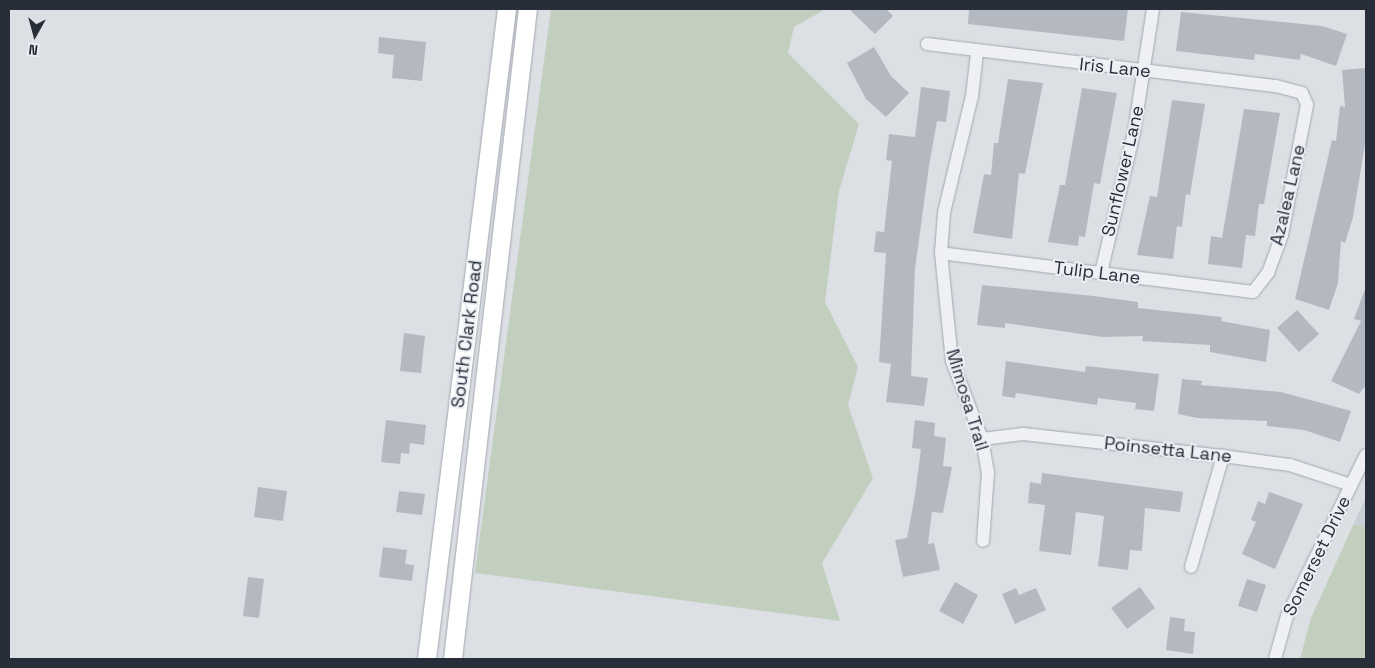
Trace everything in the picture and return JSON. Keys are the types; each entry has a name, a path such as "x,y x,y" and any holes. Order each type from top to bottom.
{"main road":[{"name":"South Clark Road","path":"427,659 507,9"},
{"name":"South Clark Road","path":"453,659 528,9"}],"street":[{"name":"Sunflower Lane","path":"1101,273 1145,71 1153,9"},
{"name":"Iris Lane","path":"927,44 977,53 1145,71 1302,93"},
{"name":"Mimosa Trail","path":"977,53 972,96 944,213 941,253 952,360 982,439 988,472 984,541"},
{"name":"Azalea Lane","path":"1253,292 1268,273 1294,188 1307,105 1302,93"},
{"name":"Tulip Lane","path":"941,253 1253,292"},
{"name":"Poinsetta Lane","path":"982,439 1023,434 1223,456 1290,465 1351,485"},
{"name":"Somerset Drive","path":"1275,659 1287,616 1366,455"},
{"path":"1191,568 1223,456"}],"shaded area":[{"path":"1366,497 1366,526 1353,525"}],"green space":[{"path":"551,9 826,9 794,27 788,53 859,124 839,191 825,302 858,367 848,405 873,478 822,563 840,621 475,573"},
{"path":"1353,525 1366,526 1366,659 1300,659 1311,618"}],"building":[{"path":"849,9 886,9 893,16 875,34"},
{"path":"969,9 1128,9 1124,41 968,24"},
{"path":"1181,12 1322,26 1347,34 1336,66 1301,54 1300,60 1255,54 1254,60 1176,51"},
{"path":"379,37 426,42 422,81 392,78 394,55 378,53"},
{"path":"874,47 891,76 909,93 886,117 866,99 847,63"},
{"path":"1366,68 1366,138 1353,217 1345,243 1341,241 1338,283 1329,310 1295,299 1332,140 1336,141 1340,106 1345,107 1342,70"},
{"path":"1008,79 1043,83 1025,174 1019,173 1012,239 973,233 984,174 991,175 994,143 998,143"},
{"path":"921,87 950,91 946,122 937,121 915,269 911,376 928,378 924,406 886,402 891,364 879,362 886,253 874,252 876,231 884,232 892,161 886,160 889,134 915,137"},
{"path":"1082,88 1117,93 1100,184 1094,183 1085,237 1079,236 1078,246 1048,242 1060,185 1065,185"},
{"path":"1172,100 1205,104 1190,195 1186,194 1182,227 1177,226 1173,259 1137,255 1150,196 1157,197"},
{"path":"1244,109 1280,113 1264,204 1259,204 1255,236 1246,235 1242,268 1208,264 1211,236 1222,238"},
{"path":"982,285 1138,302 1138,308 1222,317 1221,321 1270,330 1266,362 1210,352 1210,345 1142,341 1143,336 1102,337 1005,323 1005,328 977,325"},
{"path":"1365,289 1366,385 1359,394 1331,381 1361,321 1354,319"},
{"path":"1297,310 1319,334 1299,352 1277,328"},
{"path":"404,333 425,336 421,373 400,371"},
{"path":"1006,361 1085,372 1086,366 1159,374 1154,411 1135,409 1136,403 1098,398 1097,405 1016,393 1015,398 1002,396"},
{"path":"1182,379 1202,381 1201,385 1281,392 1351,411 1340,442 1304,430 1267,426 1267,421 1197,418 1178,414"},
{"path":"386,420 426,425 424,445 410,443 409,454 401,453 400,464 381,462"},
{"path":"915,420 935,423 934,436 946,438 943,466 952,467 943,513 932,512 928,544 934,543 940,570 903,577 895,540 907,538 915,495 921,449 912,448"},
{"path":"1042,473 1183,492 1180,512 1145,508 1142,551 1130,550 1128,570 1098,566 1104,516 1076,512 1071,555 1039,551 1045,505 1028,503 1030,482 1041,484"},
{"path":"258,487 287,491 283,521 254,517"},
{"path":"399,491 425,494 422,515 396,512"},
{"path":"1269,492 1303,504 1275,569 1242,554 1256,522 1251,520 1258,501 1265,504"},
{"path":"383,547 407,550 405,564 414,565 412,581 379,577"},
{"path":"248,577 264,579 259,618 243,616"},
{"path":"1247,579 1266,585 1257,612 1238,606"},
{"path":"955,582 978,595 963,624 939,611"},
{"path":"1140,587 1155,608 1127,629 1111,608"},
{"path":"1016,588 1019,595 1036,588 1046,610 1015,624 1002,594"},
{"path":"1170,617 1185,619 1184,631 1195,632 1193,654 1166,650"}]}
